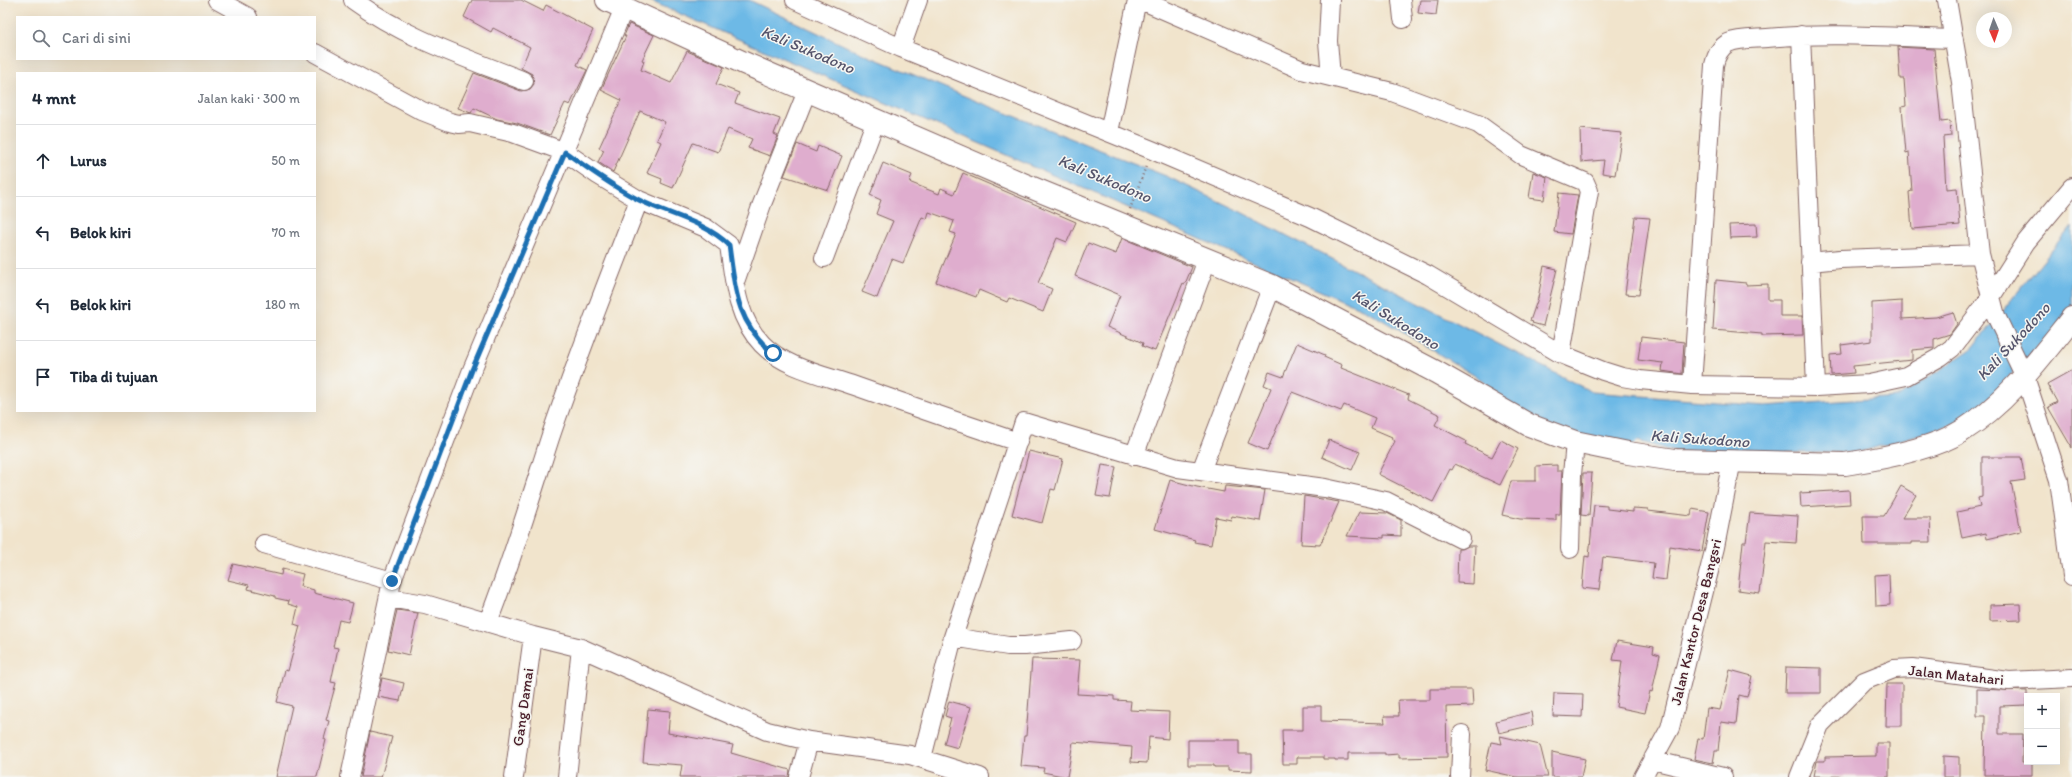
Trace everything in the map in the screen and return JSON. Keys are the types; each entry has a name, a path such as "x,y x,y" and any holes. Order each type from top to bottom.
{"main road":[{"path":"616,4 807,90 1023,184 1272,286 1436,372 1529,426 1575,442 1628,453 1675,460 1732,460 1845,464 1906,452 1961,432 2023,375 2072,318"}],"street":[{"path":"217,0 246,16"},
{"path":"353,0 369,12 410,36 524,81"},
{"path":"795,0 900,48 1109,132 1310,217 1370,245 1428,275 1561,354 1622,377 1692,385 1816,387 1869,384 1892,380 1922,368 1952,348 1991,297 2026,242 2072,187"},
{"path":"900,48 918,0"},
{"path":"1109,132 1139,0 1302,70 1392,92 1478,124 1521,155 1585,182 1588,191 1561,354"},
{"path":"1330,0 1328,41 1331,77"},
{"path":"1401,0 1403,19"},
{"path":"1947,0 1961,82 1980,254 1996,316 2023,375 2066,480 2072,576"},
{"path":"350,777 390,589 472,370 565,152 616,4"},
{"path":"1692,385 1716,56 1722,47 1730,42 1801,35 1954,39"},
{"path":"1801,35 1816,387"},
{"path":"316,54 422,111 450,122 459,124 470,123 513,133 565,152 598,176 639,200 706,228 721,237 729,245 738,303 755,334 773,353 787,361 917,408 1018,442"},
{"path":"734,285 762,204 807,90"},
{"path":"824,258 876,120"},
{"path":"488,622 512,561 551,438 593,319 639,200"},
{"path":"1810,262 1840,259 1980,254"},
{"path":"1134,456 1207,260"},
{"path":"1201,471 1272,286"},
{"path":"922,758 953,637 1024,422 1178,468 1325,488 1386,501 1461,539"},
{"path":"1570,548 1572,475 1575,442"},
{"name":"Jalan Kantor Desa Bangsri","path":"1643,777 1670,728 1715,547 1732,460"},
{"path":"264,544 390,589 425,604 533,636 581,648 767,731 809,741 910,755 980,777"},
{"name":"Gang Damai","path":"514,777 533,636"},
{"path":"953,637 1008,646 1072,641"},
{"path":"567,777 581,648"},
{"name":"Jalan Matahari","path":"1799,777 1820,724 1864,681 1894,669 1913,668 2009,681 2072,678"},
{"path":"1460,777 1462,734"},
{"path":"799,777 809,741"},
{"path":"1652,760 1723,777"}],"path":[{"path":"1128,214 1146,165"}],"water":[{"path":"648,0 749,0 854,50 979,102 1166,176 1235,209 1592,392 1765,406 1898,397 1970,350 2072,226 2072,313 1967,420 1857,453 1675,452 1530,409 1369,312"}],"building":[{"path":"472,0 521,0 543,11 546,5 593,30 577,65 587,70 570,105 565,103 550,135 517,123 497,119 474,108 471,113 458,108 474,73 521,91 530,89 534,84 532,74 521,68 530,47 493,28 491,32 464,17"},
{"path":"1420,0 1438,0 1436,15 1418,13"},
{"path":"629,24 654,35 642,60 644,61 641,70 671,83 687,51 724,67 716,84 739,93 735,103 780,119 774,134 778,136 770,156 748,148 752,139 728,129 718,152 693,143 673,188 661,183 662,179 647,173 661,142 657,140 665,122 640,111 613,172 598,162 604,150 599,148 621,100 601,90 626,36 624,36"},
{"path":"1898,47 1934,49 1941,122 1950,121 1951,136 1943,137 1946,189 1957,188 1960,225 1912,229 1909,192 1912,191 1909,152 1906,153 1902,107 1906,106 1904,79 1900,79"},
{"path":"1580,129 1622,133 1615,175 1602,173 1604,160 1581,162"},
{"path":"797,144 816,152 818,146 842,156 828,190 784,176"},
{"path":"883,163 912,175 909,182 939,194 941,188 954,194 963,173 1076,222 1067,242 1057,238 1038,283 1052,289 1043,312 1009,298 1007,302 979,290 976,297 936,282 956,234 950,232 954,221 929,212 927,219 922,217 903,263 892,259 877,298 862,292 893,221 876,214 881,200 870,195"},
{"path":"1533,172 1547,177 1544,200 1529,198"},
{"path":"1559,193 1578,195 1571,234 1554,232"},
{"path":"1635,217 1650,218 1639,295 1625,294"},
{"path":"1756,224 1757,237 1730,238 1729,225"},
{"path":"1122,238 1192,267 1185,284 1183,283 1155,351 1142,346 1143,343 1107,327 1120,295 1075,276 1088,243 1116,254"},
{"path":"1544,266 1557,269 1543,326 1530,321 1538,298"},
{"path":"1716,280 1746,283 1746,285 1768,284 1768,300 1780,300 1780,316 1802,316 1803,335 1762,336 1762,334 1713,330"},
{"path":"1902,301 1902,319 1936,317 1953,312 1957,324 1950,334 1934,339 1934,348 1912,350 1912,360 1853,366 1854,373 1831,375 1830,355 1842,354 1841,345 1872,341 1872,303"},
{"path":"1641,337 1684,342 1682,374 1662,371 1663,363 1638,360"},
{"path":"1297,343 1325,355 1324,357 1342,365 1341,368 1409,395 1408,399 1440,415 1435,425 1466,441 1465,444 1492,457 1501,440 1518,449 1500,485 1455,464 1452,470 1450,469 1433,502 1378,474 1395,441 1391,439 1392,437 1371,428 1375,418 1344,405 1341,411 1292,392 1267,451 1248,443 1271,388 1264,385 1269,372 1283,377"},
{"path":"2072,370 2072,448 2048,407 2057,402 2047,384"},
{"path":"1329,440 1360,452 1352,470 1322,457"},
{"path":"1029,451 1063,459 1055,490 1051,489 1042,523 1012,515"},
{"path":"1982,457 2021,457 2025,480 2011,482 2021,531 1987,539 1986,533 1962,538 1957,512 1980,507 1978,498 1982,497"},
{"path":"1102,465 1116,467 1110,498 1096,496"},
{"path":"1557,465 1557,471 1562,471 1560,514 1556,514 1556,520 1520,519 1502,515 1511,481 1536,481 1536,466"},
{"path":"1583,473 1592,473 1589,516 1581,515"},
{"path":"1170,480 1224,492 1225,486 1265,490 1260,521 1232,516 1231,520 1216,517 1211,545 1194,542 1195,540 1155,529"},
{"path":"1901,486 1916,495 1902,518 1930,518 1931,542 1911,542 1911,544 1864,544 1863,516 1884,516"},
{"path":"1849,490 1850,504 1801,507 1800,493"},
{"path":"1304,496 1339,502 1320,545 1301,544"},
{"path":"1594,505 1607,506 1607,509 1633,512 1633,508 1648,509 1648,511 1691,516 1692,509 1709,512 1702,551 1670,546 1666,580 1652,578 1654,563 1603,557 1599,590 1582,588 1585,556 1589,557"},
{"path":"1359,512 1387,513 1401,520 1401,536 1384,535 1384,538 1347,536"},
{"path":"1750,513 1798,516 1796,543 1766,541 1760,593 1738,590 1743,542 1746,542"},
{"path":"1468,546 1475,546 1473,584 1457,583 1458,549"},
{"path":"233,564 281,575 282,569 303,574 300,586 314,590 314,593 353,603 348,622 339,620 333,647 338,648 331,682 336,683 326,720 329,721 324,739 326,740 317,777 276,777 292,706 277,702 285,670 288,671 300,626 294,624 298,607 288,604 289,601 248,589 249,585 228,580"},
{"path":"1889,574 1890,605 1876,606 1875,575"},
{"path":"2020,604 2021,620 1990,621 1990,605"},
{"path":"397,610 418,613 409,655 388,650"},
{"path":"1617,641 1654,647 1653,653 1660,655 1652,692 1650,691 1645,713 1616,707 1622,661 1613,660"},
{"path":"1032,659 1080,660 1077,694 1114,696 1114,700 1131,701 1130,710 1169,712 1168,739 1149,737 1147,763 1131,762 1132,747 1073,742 1067,777 1043,772 1044,768 1021,766 1024,736 1026,736"},
{"path":"1786,667 1821,668 1821,693 1785,693"},
{"path":"1730,670 1752,676 1747,697 1739,695 1736,724 1721,722 1718,751 1715,751 1713,763 1694,759 1698,738 1703,739 1707,708 1720,710"},
{"path":"382,678 404,683 400,701 378,697"},
{"path":"1887,684 1902,684 1902,726 1886,726"},
{"path":"1430,689 1472,689 1473,706 1446,707 1447,757 1399,758 1399,754 1385,755 1385,753 1348,753 1348,760 1324,759 1324,757 1297,757 1297,764 1283,764 1282,730 1303,730 1303,706 1321,706 1321,721 1385,723 1384,716 1399,716 1398,700 1430,700"},
{"path":"1977,689 2027,691 2027,693 2024,693 2024,705 1999,706 1999,734 2023,734 2022,762 2024,762 2024,765 2032,765 2032,775 1984,775 1985,716 1977,716"},
{"path":"1554,693 1583,694 1582,717 1553,716"},
{"path":"949,701 971,707 958,748 944,744 951,718 945,716"},
{"path":"648,709 670,711 668,733 733,745 731,753 790,770 789,777 680,777 682,765 643,762"},
{"path":"1531,712 1533,725 1499,733 1496,721"},
{"path":"370,732 392,737 381,777 361,777"},
{"path":"1500,736 1540,745 1548,777 1517,777 1485,770 1491,742 1502,744"},
{"path":"1188,740 1239,740 1239,754 1252,754 1252,771 1228,770 1228,767 1214,767 1214,765 1188,765"},
{"path":"1876,743 1889,743 1889,777 1814,776 1817,761 1825,761 1825,757 1876,756"},
{"path":"1552,752 1585,759 1581,777 1552,777"},
{"path":"1943,756 1959,757 1959,777 1943,777"}],"waterway":[{"name":"Kali Sukodono","path":"1500,386 1543,418 1626,432"}],"route":[{"path":"392,581 472,370 565,152 598,176 639,200 706,228 721,237 729,245 734,285 738,303 745,319 762,344 773,353"}]}
